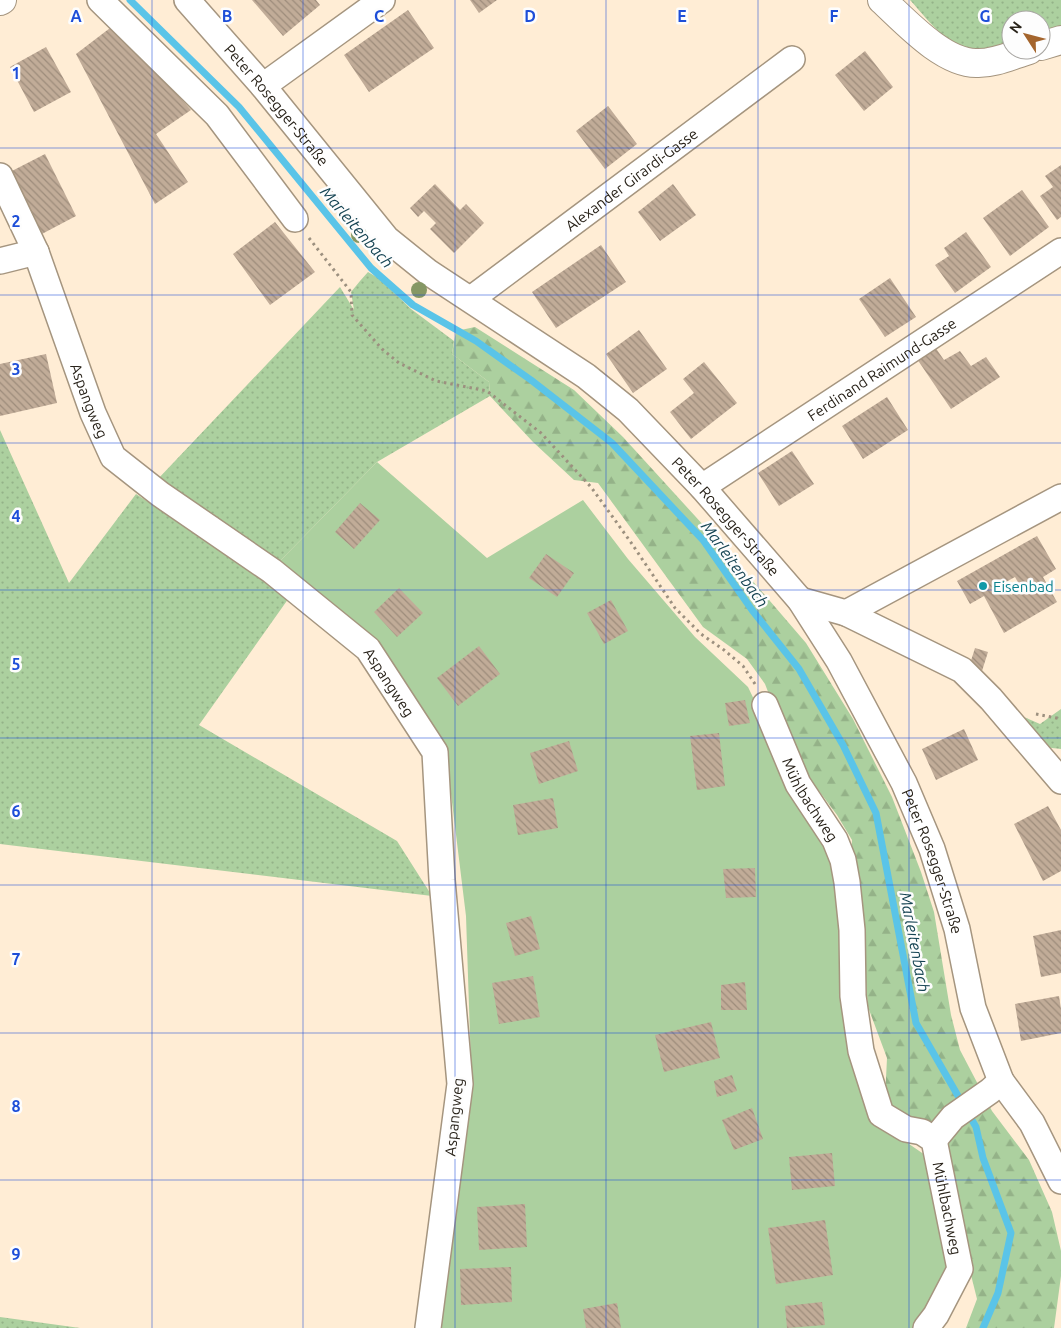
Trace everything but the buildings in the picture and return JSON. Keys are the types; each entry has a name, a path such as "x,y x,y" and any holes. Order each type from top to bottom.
{"main road":[{"path":"882,0 933,45 954,59 977,63 1001,58"}],"street":[{"path":"100,0 217,115 295,219"},
{"name":"Peter Rosegger-Straße","path":"186,0 263,86 386,240 428,272 586,376 628,410 702,487 800,600 839,660 900,775 915,808 932,849 957,929 973,1008 1001,1081 1032,1123 1061,1181"},
{"path":"263,86 382,0"},
{"name":"Alexander Girardi-Gasse","path":"471,299 792,59"},
{"name":"Aspangweg","path":"0,176 36,252 93,413 114,457 160,494 272,571 368,649 435,752 442,880 460,1084 428,1328"},
{"name":"Ferdinand Raimund-Gasse","path":"702,487 1061,251"},
{"path":"0,262 36,252"},
{"path":"846,614 1061,497"},
{"path":"800,600 846,614 962,670 990,699 1061,782"},
{"name":"Mühlbachweg","path":"765,705 798,784 831,834 843,860 852,930 853,996 862,1051 881,1114 906,1130 922,1132 934,1140 960,1269 936,1315 926,1328"},
{"path":"934,1140 953,1116 990,1091 1001,1081"}],"path":[{"path":"295,219 351,292 352,315 382,349 399,363 436,381 487,391 541,433 591,487 675,608 701,634 743,666 765,705"}],"green space":[{"path":"910,0 1061,0 1061,26 1051,30 1051,10 1001,10 1001,46 992,48 977,49 964,47 942,35"},
{"path":"368,272 380,279 411,309 454,341 452,354 489,382 490,396 377,462 279,562 157,480 340,287 354,310 351,292"},
{"path":"475,327 574,390 623,437 726,550 806,643 853,719 892,797 921,872 934,912 951,1015 960,1050 992,1111 1029,1160 1052,1212 1061,1251 1061,1276 1054,1328 966,1328 977,1299 969,1267 958,1192 944,1145 901,1116 885,1099 887,1058 868,1007 863,947 851,869 852,840 837,815 813,783 779,720 765,684 747,659 703,627 598,483 574,480 533,442 490,396 489,382 452,354 456,331"},
{"path":"0,430 69,583 136,494 291,595 199,725 397,841 432,896 0,844"},
{"path":"377,462 487,558 583,500 628,559 695,637 748,687 804,803 830,844 883,1126 925,1155 953,1272 917,1328 434,1328 471,1066 466,916 445,745 373,638 279,562"},
{"path":"1061,709 1061,749 1043,747 1008,710 1040,724"},
{"path":"0,1317 80,1328 0,1328"}],"waterway":[{"name":"Marleitenbach","path":"130,0 239,107 371,268 413,305 476,341 531,380 612,443 703,540 752,610 799,669 843,745 876,813 916,1023 976,1127 983,1158 1011,1233 998,1293 983,1328"}],"place":[{"name":"Eisenbad","path":"983,586"}]}
